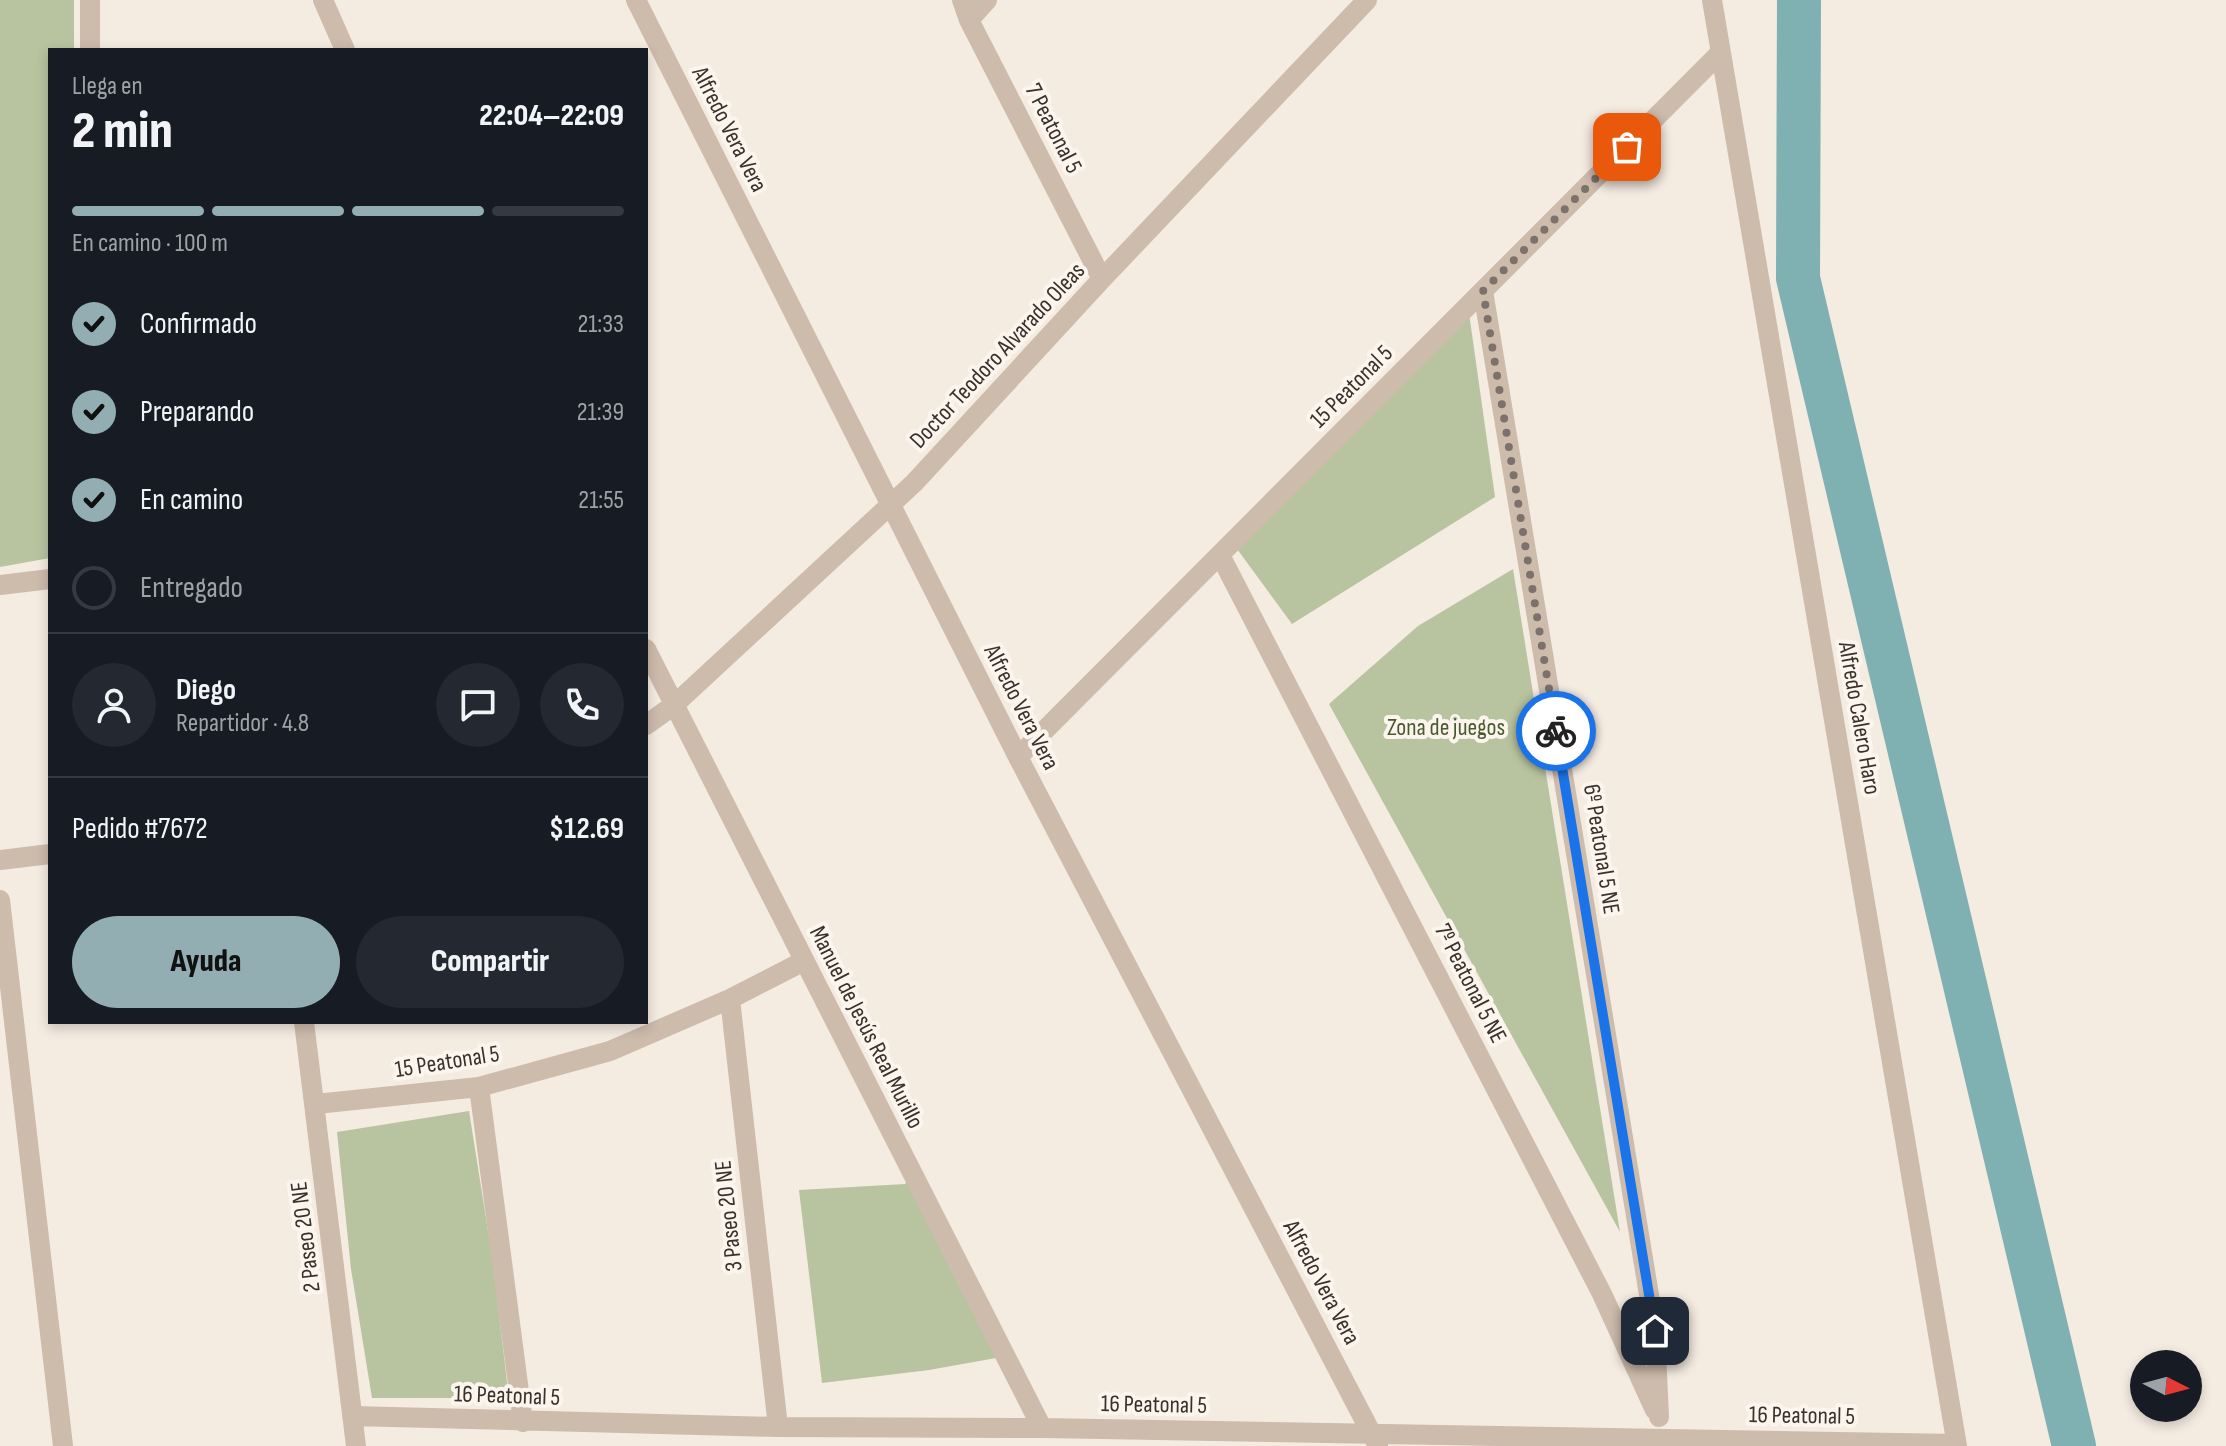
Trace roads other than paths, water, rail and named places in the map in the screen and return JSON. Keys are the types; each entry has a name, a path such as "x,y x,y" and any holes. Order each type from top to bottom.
{"street":[{"path":"90,0 90,48"},
{"path":"323,0 344,48"},
{"name":"Alfredo Vera Vera","path":"636,0 1018,757 1376,1440"},
{"path":"965,10 987,0"},
{"name":"Doctor Teodoro Alvarado Oleas","path":"648,724 674,705 890,506 1367,0"},
{"name":"Alfredo Calero Haro","path":"1712,0 1956,1445"},
{"name":"7 Peatonal 5","path":"965,10 1102,279"},
{"name":"15 Peatonal 5","path":"1018,757 1721,52"},
{"name":"6º Peatonal 5 NE","path":"1483,291 1655,1331 1659,1417"},
{"name":"7º Peatonal 5 NE","path":"1220,555 1602,1294 1668,1439"},
{"path":"0,585 48,579"},
{"name":"Manuel de Jesús Real Murillo","path":"648,653 1042,1428"},
{"path":"0,860 48,854"},
{"path":"0,900 63,1446"},
{"name":"15 Peatonal 5","path":"316,1104 479,1087 610,1051 730,999 804,961"},
{"name":"3 Paseo 20 NE","path":"730,999 778,1427"},
{"name":"2 Paseo 20 NE","path":"304,1024 356,1446"},
{"path":"479,1087 523,1422"},
{"name":"16 Peatonal 5","path":"352,1416 778,1427 1042,1428 1376,1440 1668,1439 1956,1445"}],"waterway":[{"path":"1799,0 1798,278 2074,1446"}],"park label":[{"name":"Zona de juegos","path":"1446,727"}]}
